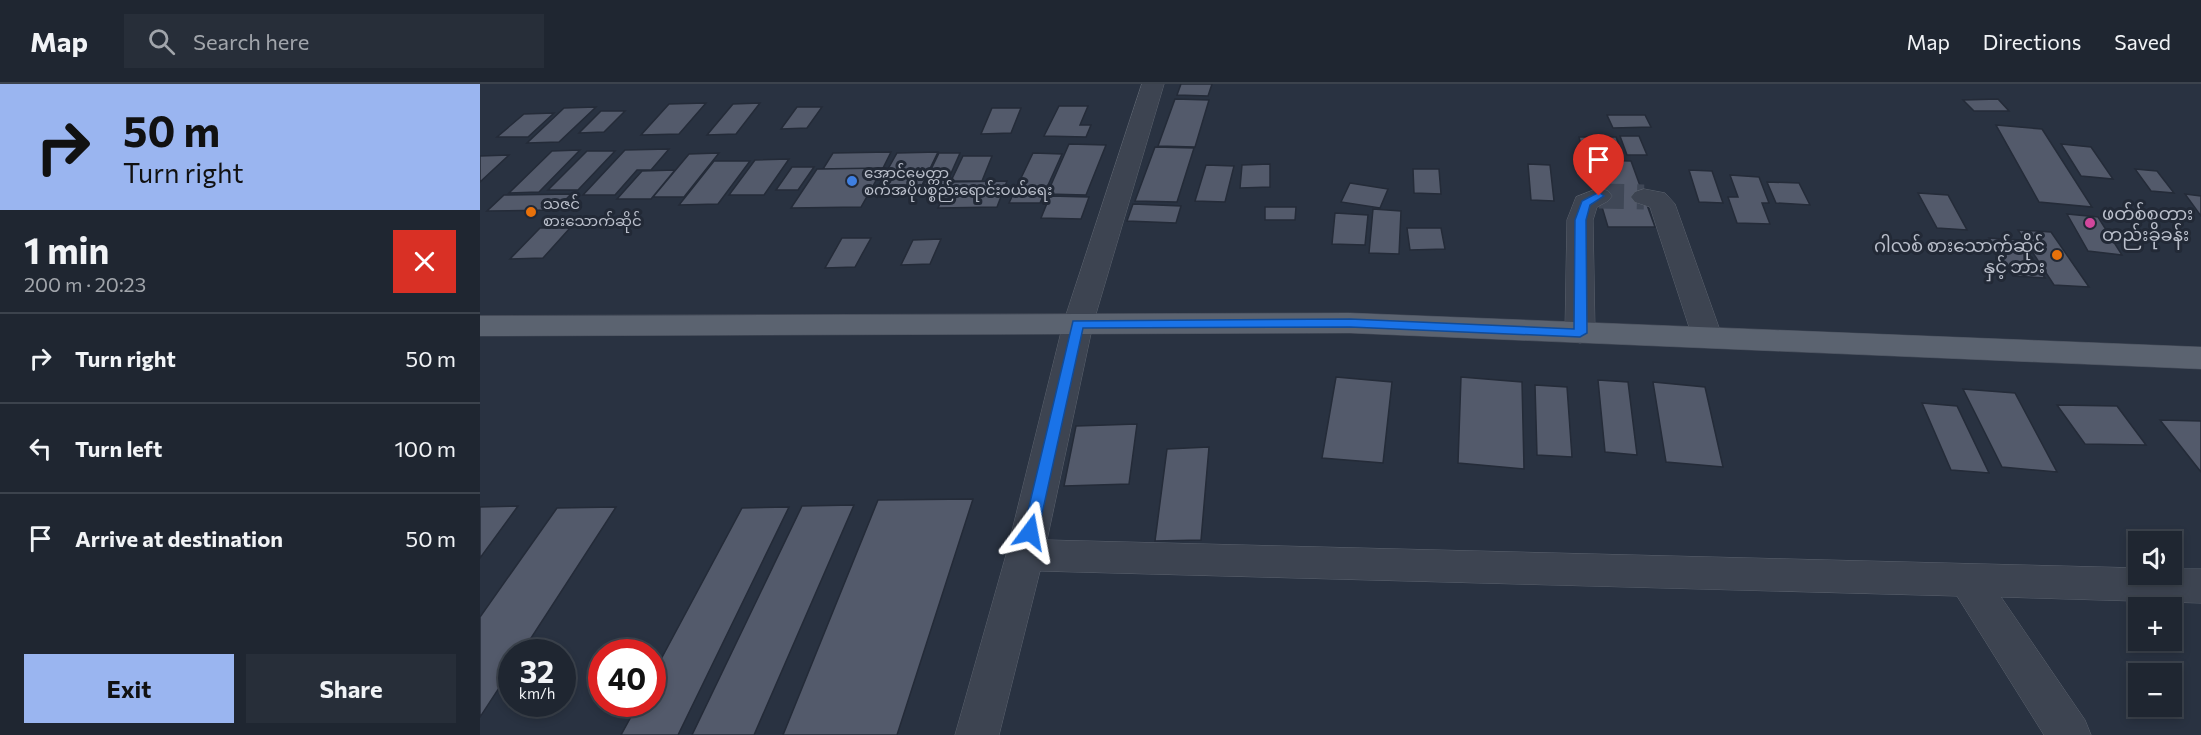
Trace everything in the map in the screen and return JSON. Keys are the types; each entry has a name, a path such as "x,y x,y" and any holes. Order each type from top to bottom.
{"main road":[{"path":"480,326 1350,323 2201,358"}],"street":[{"path":"977,735 1025,555 1078,324 1154,84"},
{"path":"1580,333 1580,220 1585,203 1599,196"},
{"path":"1644,197 1662,204 1707,336"},
{"path":"1025,555 2201,586"},
{"path":"1968,580 2069,735"}],"building":[{"path":"1181,84 1212,84 1208,96 1177,95"},
{"path":"1175,99 1209,100 1195,147 1158,146"},
{"path":"1998,99 2009,111 1974,111 1963,100"},
{"path":"706,103 679,134 641,135 669,104"},
{"path":"760,103 736,134 707,135 733,104"},
{"path":"1059,106 1088,106 1080,125 1091,125 1086,137 1044,136"},
{"path":"596,107 559,142 527,143 564,108"},
{"path":"797,107 822,107 807,128 781,129"},
{"path":"992,108 1021,108 1011,133 981,134"},
{"path":"601,111 625,111 604,132 579,133"},
{"path":"554,113 528,137 497,137 524,114"},
{"path":"1607,115 1645,115 1651,127 1613,128"},
{"path":"1996,125 2042,129 2092,207 2039,202"},
{"path":"1620,136 1639,136 1647,155 1627,155"},
{"path":"1579,137 1616,137 1622,153 1583,153"},
{"path":"1069,144 1106,145 1086,195 1047,194"},
{"path":"2061,144 2091,147 2113,179 2081,176"},
{"path":"1155,147 1194,148 1177,202 1135,201"},
{"path":"669,149 651,170 637,170 615,195 583,195 625,150"},
{"path":"580,150 539,192 509,193 552,151"},
{"path":"587,151 615,151 578,190 548,190"},
{"path":"891,152 883,168 823,169 833,153"},
{"path":"938,152 922,185 879,185 897,153"},
{"path":"719,153 684,197 653,197 689,154"},
{"path":"939,153 960,153 944,189 921,190"},
{"path":"1033,153 1062,154 1040,203 1009,203"},
{"path":"509,155 480,182 480,156"},
{"path":"963,156 992,156 982,181 951,181"},
{"path":"789,159 764,195 729,195 755,160"},
{"path":"1588,160 1631,161 1655,227 1608,227"},
{"path":"714,161 750,161 718,204 679,205"},
{"path":"1270,164 1270,187 1240,188 1242,165"},
{"path":"1528,164 1550,165 1554,201 1531,200"},
{"path":"1206,165 1234,166 1225,202 1195,201"},
{"path":"792,167 814,167 798,190 776,190"},
{"path":"883,168 861,207 791,208 817,169"},
{"path":"1413,169 1439,169 1441,194 1414,193"},
{"path":"2135,169 2157,171 2174,193 2151,191"},
{"path":"675,170 651,199 617,199 642,171"},
{"path":"1689,170 1712,171 1723,203 1699,202"},
{"path":"1730,175 1759,177 1769,203 1762,203 1770,224 1737,223 1728,197 1738,197"},
{"path":"1007,181 997,207 938,208 950,182"},
{"path":"1767,182 1799,183 1810,205 1776,203"},
{"path":"1350,183 1388,189 1380,208 1341,202"},
{"path":"1918,193 1948,195 1967,230 1937,228"},
{"path":"571,194 556,210 487,211 504,195"},
{"path":"2185,194 2201,196 2201,216"},
{"path":"1050,196 1089,197 1081,219 1041,218"},
{"path":"1133,204 1181,206 1176,223 1127,221"},
{"path":"1265,207 1296,207 1295,220 1265,220"},
{"path":"1373,209 1401,211 1399,254 1369,253"},
{"path":"1335,213 1368,215 1365,245 1332,244"},
{"path":"2067,214 2098,217 2122,255 2088,251"},
{"path":"540,228 570,228 543,258 510,259"},
{"path":"1407,228 1441,228 1445,249 1410,250"},
{"path":"2018,230 2051,232 2089,287 2054,285"},
{"path":"842,238 871,238 855,267 825,268"},
{"path":"1989,238 2020,240 2045,278 2013,276"},
{"path":"941,239 930,264 901,265 913,240"},
{"path":"1336,377 1392,382 1383,463 1322,458"},
{"path":"1461,377 1522,382 1524,469 1458,463"},
{"path":"1598,380 1628,382 1637,455 1605,452"},
{"path":"1653,382 1705,387 1723,467 1666,462"},
{"path":"1535,385 1567,387 1572,457 1537,455"},
{"path":"1963,389 2015,393 2057,472 2002,467"},
{"path":"1922,403 1957,406 1989,473 1951,470"},
{"path":"2057,405 2117,406 2146,445 2085,444"},
{"path":"2160,420 2201,421 2201,472"},
{"path":"1137,424 1129,484 1064,486 1076,426"},
{"path":"1209,447 1201,540 1155,541 1167,449"},
{"path":"973,499 897,735 783,735 878,500"},
{"path":"854,505 754,735 692,735 802,506"},
{"path":"518,506 480,558 480,507"},
{"path":"616,507 530,639 498,639 498,689 480,717 480,617 557,508"},
{"path":"789,507 678,735 621,735 631,717 666,717 666,650 742,508"}],"tunnel":[{"path":"1599,196 1644,197"}],"place":[{"name":"အောင်မေတ္တာ စက်အပိုပစ္စည်းရောင်းဝယ်ရေး","path":"852,181"},
{"name":"သဇင် စားသောက်ဆိုင်","path":"531,212"},
{"name":"ဖတ်စ်စတား တည်းခိုခန်း","path":"2090,223"},
{"name":"ဂါလစ် စားသောက်ဆိုင် နှင့် ဘား","path":"2057,255"}],"route":[{"path":"1030,532 1078,324 1350,323 1580,333 1580,220 1585,203 1599,196"}]}
